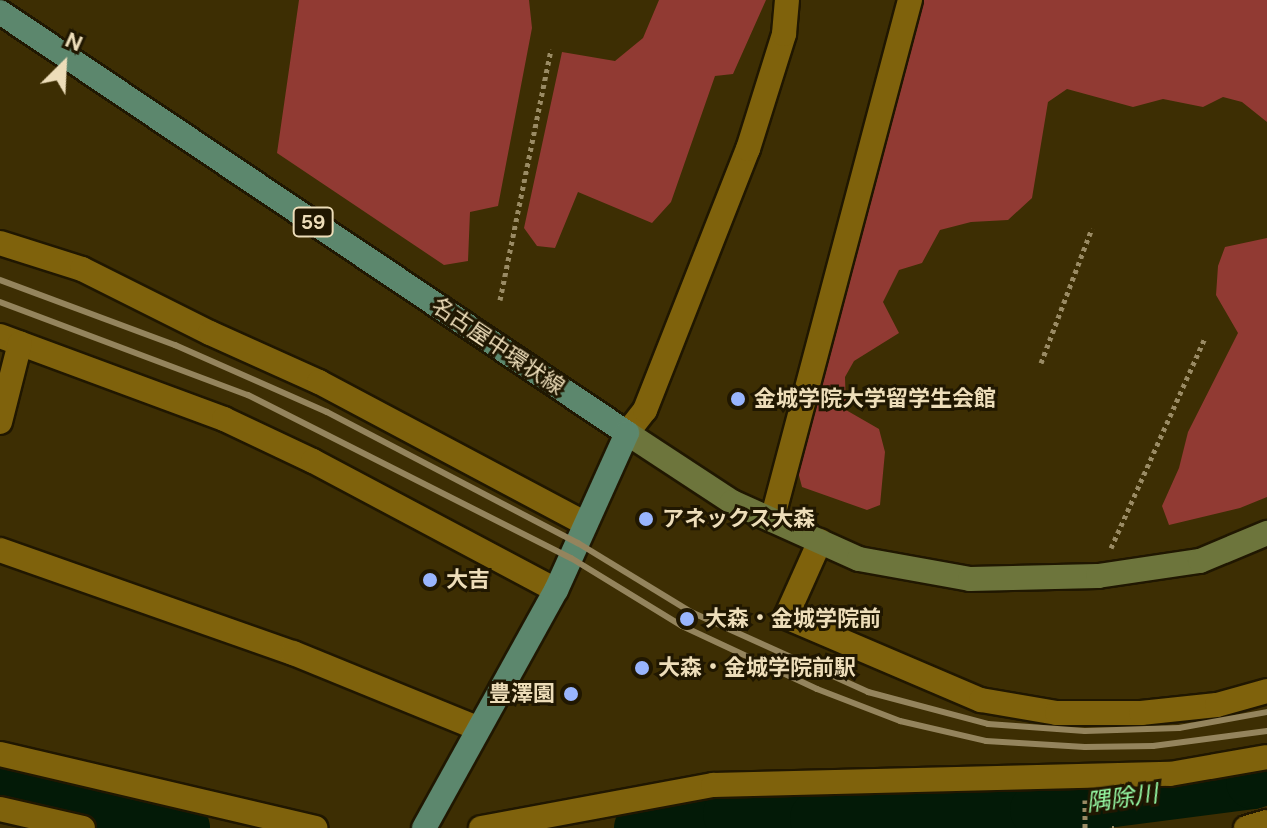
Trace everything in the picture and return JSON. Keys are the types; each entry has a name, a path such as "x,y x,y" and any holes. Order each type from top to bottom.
{"main road":[{"name":"名古屋中環状線","path":"0,12 627,433"},
{"path":"424,828 556,590 627,433"}],"street":[{"path":"787,0 784,34 748,149 645,410 627,433 732,502 859,559 970,579 1098,576 1200,561 1267,533"},
{"path":"772,520 910,0"},
{"path":"0,243 82,269 210,333 319,382 586,524"},
{"path":"0,422 10,340 224,419 313,461 556,590"},
{"path":"820,541 786,617 981,700 1057,713 1141,713 1217,705 1267,691"},
{"path":"0,550 293,653 477,728"},
{"path":"0,754 315,828"},
{"path":"481,828 713,785 1170,774 1267,757"},
{"path":"0,809 83,828"},
{"path":"1246,828 1267,822"}],"path":[{"path":"500,300 551,49"},
{"path":"1041,363 1092,228"},
{"path":"1098,576 1205,338"},
{"path":"1084,785 1085,828"}],"shaded area":[{"path":"299,0 529,0 532,28 498,206 470,212 468,261 444,265 277,153"},
{"path":"659,0 766,0 733,74 715,76 671,202 652,223 578,192 555,248 537,246 524,228 562,52 615,61 643,38"},
{"path":"921,0 1267,0 1267,122 1242,102 1223,97 1203,107 1163,99 1133,107 1067,89 1048,102 1032,198 1008,220 971,222 940,230 922,263 899,270 883,302 899,333 854,361 845,377 846,410 879,429 885,452 880,505 867,510 802,487 797,468"},
{"path":"1267,238 1267,497 1240,508 1169,525 1162,506 1179,468 1188,432 1238,333 1216,295 1218,266 1225,247"}],"waterway":[{"name":"隅除川","path":"641,828 730,814 817,818 1037,810 1253,782 1267,777"},
{"name":"隅除川","path":"0,785 183,828"}],"railway":[{"path":"0,280 175,345 327,412 578,543 691,612 868,692 988,724 1085,731 1179,728 1267,712"},
{"path":"0,302 248,395 571,558 682,626 817,689 900,721 986,741 1085,747 1153,746 1267,731"}],"place":[{"name":"金城学院大学留学生会館","path":"738,399"},
{"name":"アネックス大森","path":"646,519"},
{"name":"大吉","path":"430,580"},
{"name":"大森・金城学院前","path":"687,619"},
{"name":"大森・金城学院前駅","path":"642,668"},
{"name":"豊澤園","path":"571,694"}]}
